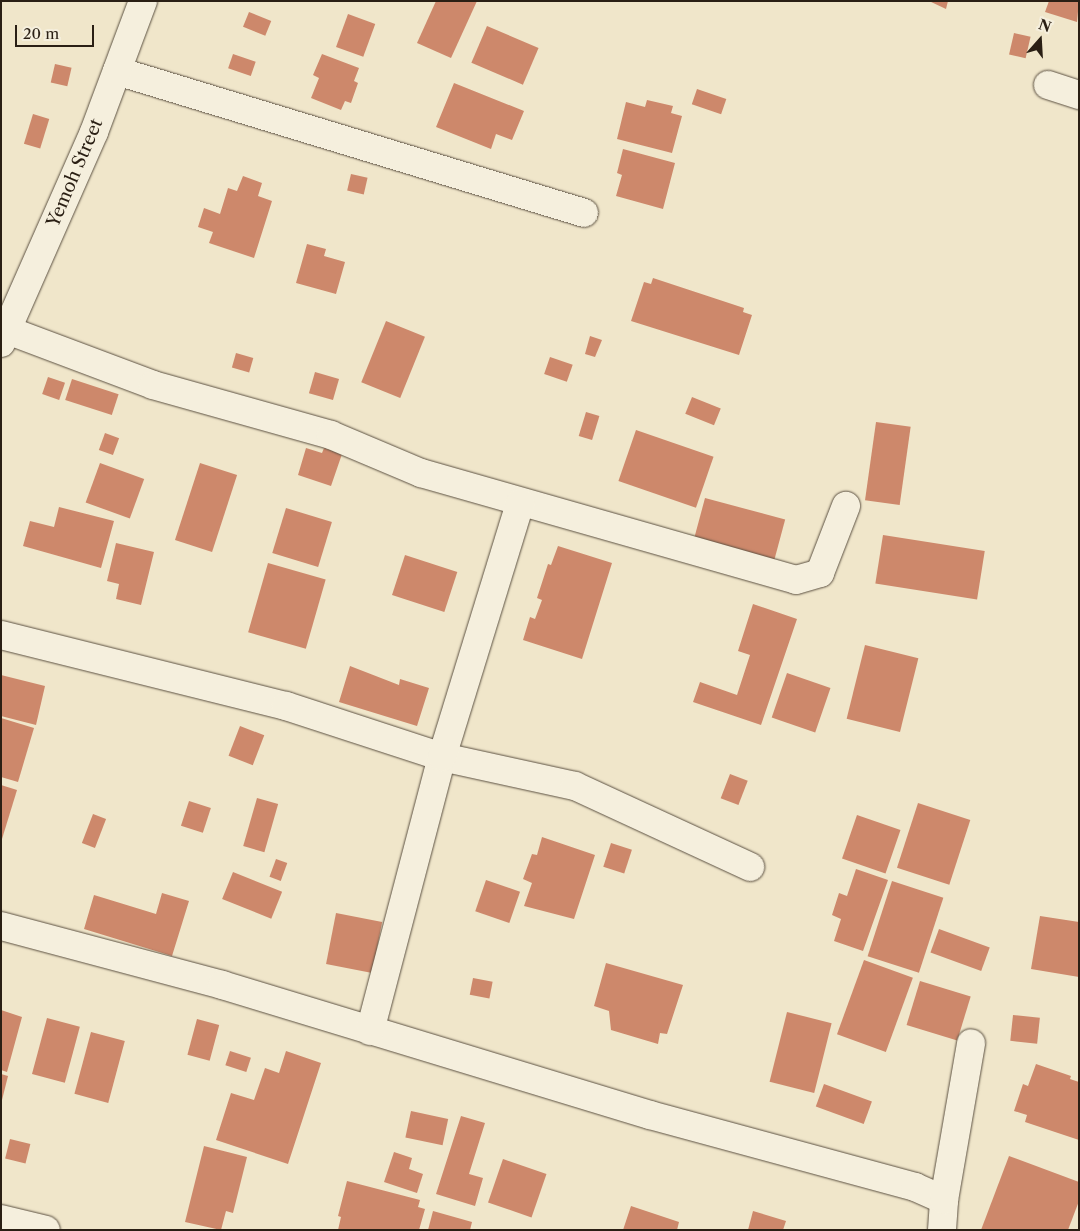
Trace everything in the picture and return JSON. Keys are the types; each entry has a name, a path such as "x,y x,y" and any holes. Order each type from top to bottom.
{"street":[{"name":"Yemoh Street","path":"4,337 117,71 143,1"},
{"path":"117,71 584,213"},
{"path":"1048,85 1079,95"},
{"path":"4,337 153,385 331,434 421,474 796,580 820,573 846,506"},
{"path":"370,1031 442,757 520,503"},
{"path":"1,635 286,706 442,757 575,786 750,867"},
{"path":"1,926 222,985 650,1115 915,1187 944,1200"},
{"path":"942,1230 944,1200 971,1043"},
{"path":"1,1219 46,1230"}],"building":[{"path":"436,1 477,1 451,58 417,43"},
{"path":"929,1 948,1 946,9"},
{"path":"1049,1 1079,1 1077,22 1045,12"},
{"path":"249,12 271,21 265,36 243,27"},
{"path":"348,14 375,24 363,57 336,47"},
{"path":"487,26 539,48 523,85 471,63"},
{"path":"1014,33 1031,37 1026,58 1009,54"},
{"path":"233,54 256,62 251,76 228,68"},
{"path":"322,54 359,68 354,81 358,83 351,103 345,101 341,110 311,98 319,78 313,75"},
{"path":"55,64 72,68 67,86 51,83"},
{"path":"454,83 524,111 512,140 496,134 491,149 436,127"},
{"path":"697,89 726,99 721,114 692,104"},
{"path":"647,100 673,106 671,113 682,116 672,153 617,139 626,102 645,107"},
{"path":"33,114 49,119 40,149 24,144"},
{"path":"623,149 675,163 663,209 616,196 622,175 617,173"},
{"path":"351,174 368,178 364,194 347,191"},
{"path":"243,176 262,183 258,196 272,201 254,258 209,243 213,232 198,227 204,208 220,214 228,188 237,191"},
{"path":"307,244 326,249 324,256 345,262 336,294 296,283"},
{"path":"653,278 744,308 743,312 752,315 739,355 631,321 644,282 651,284"},
{"path":"386,321 425,337 400,398 361,382"},
{"path":"590,336 602,340 595,357 585,354"},
{"path":"236,353 253,358 249,372 232,367"},
{"path":"550,357 573,365 567,382 544,374"},
{"path":"315,372 339,379 333,400 309,393"},
{"path":"48,377 65,383 59,400 42,394"},
{"path":"72,379 119,394 112,415 65,400"},
{"path":"692,397 721,409 714,425 685,414"},
{"path":"586,412 599,416 592,440 579,436"},
{"path":"876,422 911,427 900,505 865,500"},
{"path":"636,430 714,457 696,508 618,481"},
{"path":"105,433 119,438 113,455 99,450"},
{"path":"306,448 322,453 324,448 342,454 331,486 298,475"},
{"path":"100,463 144,479 130,519 86,502"},
{"path":"200,463 237,475 212,552 175,540"},
{"path":"705,498 785,519 774,560 694,539"},
{"path":"59,507 114,521 101,568 23,546 30,521 54,527"},
{"path":"286,508 332,522 318,567 272,553"},
{"path":"883,535 985,551 977,600 875,583"},
{"path":"116,543 154,552 141,605 116,599 119,584 107,581"},
{"path":"558,546 612,563 582,659 523,640 530,617 535,619 542,600 537,598 548,564 551,565"},
{"path":"405,555 457,572 444,612 392,595"},
{"path":"268,563 326,580 306,649 248,632"},
{"path":"753,604 797,619 761,725 693,702 700,682 737,695 750,655 738,651"},
{"path":"865,645 918,658 900,732 847,719"},
{"path":"350,666 399,685 400,679 429,688 417,726 339,702"},
{"path":"787,673 830,688 815,732 772,717"},
{"path":"1,675 45,686 36,725 1,716"},
{"path":"1,718 34,728 18,782 1,777"},
{"path":"240,726 264,735 253,765 229,756"},
{"path":"730,774 748,781 738,805 721,798"},
{"path":"1,785 17,790 2,839 1,839"},
{"path":"257,798 278,804 264,852 243,846"},
{"path":"189,801 211,808 203,833 181,826"},
{"path":"918,803 970,820 949,885 897,868"},
{"path":"93,814 106,819 95,848 82,843"},
{"path":"857,815 900,830 886,873 842,858"},
{"path":"542,837 595,855 574,919 524,906 532,883 523,879 532,854 537,855"},
{"path":"611,843 632,850 624,874 603,867"},
{"path":"276,859 287,863 281,881 270,877"},
{"path":"856,869 888,880 863,951 834,941 841,919 832,915 839,893 847,896"},
{"path":"233,872 282,892 271,919 222,899"},
{"path":"486,880 520,892 509,923 475,911"},
{"path":"892,881 943,898 919,973 868,956"},
{"path":"162,893 189,901 172,956 84,929 94,895 156,914"},
{"path":"336,913 382,922 372,973 326,964"},
{"path":"1040,916 1079,922 1079,977 1031,969"},
{"path":"939,929 990,947 981,971 930,952"},
{"path":"864,960 913,978 886,1052 837,1034"},
{"path":"606,963 683,985 667,1034 660,1033 658,1044 611,1030 609,1011 594,1006"},
{"path":"473,978 493,982 489,999 470,995"},
{"path":"920,981 971,996 957,1040 907,1025"},
{"path":"1,1010 22,1017 7,1072 1,1070"},
{"path":"787,1012 832,1023 814,1093 770,1082"},
{"path":"1013,1015 1040,1018 1037,1044 1010,1041"},
{"path":"47,1018 80,1027 65,1083 32,1074"},
{"path":"197,1019 219,1025 210,1061 187,1055"},
{"path":"91,1032 125,1041 108,1103 74,1094"},
{"path":"230,1051 251,1058 246,1072 225,1065"},
{"path":"286,1051 321,1063 288,1164 216,1140 231,1093 254,1100 265,1068 279,1073"},
{"path":"1036,1064 1071,1076 1070,1079 1079,1082 1079,1140 1025,1122 1027,1115 1014,1111 1023,1084 1028,1086"},
{"path":"1,1074 8,1076 2,1100 1,1100"},
{"path":"824,1084 872,1101 864,1124 816,1107"},
{"path":"411,1111 448,1119 443,1145 405,1137"},
{"path":"461,1116 485,1123 469,1174 483,1178 475,1206 436,1194"},
{"path":"10,1139 30,1144 26,1163 5,1158"},
{"path":"204,1146 247,1157 233,1213 226,1211 221,1230 185,1222"},
{"path":"394,1152 412,1158 409,1169 423,1174 417,1193 384,1182"},
{"path":"1009,1156 1079,1182 1079,1201 1068,1230 981,1230"},
{"path":"503,1159 546,1174 532,1217 488,1202"},
{"path":"347,1181 420,1200 418,1207 425,1209 419,1230 338,1230 341,1217 338,1216"},
{"path":"631,1206 679,1222 677,1230 623,1230"},
{"path":"433,1211 472,1222 470,1230 428,1230"},
{"path":"753,1211 786,1221 783,1230 748,1230"}]}
